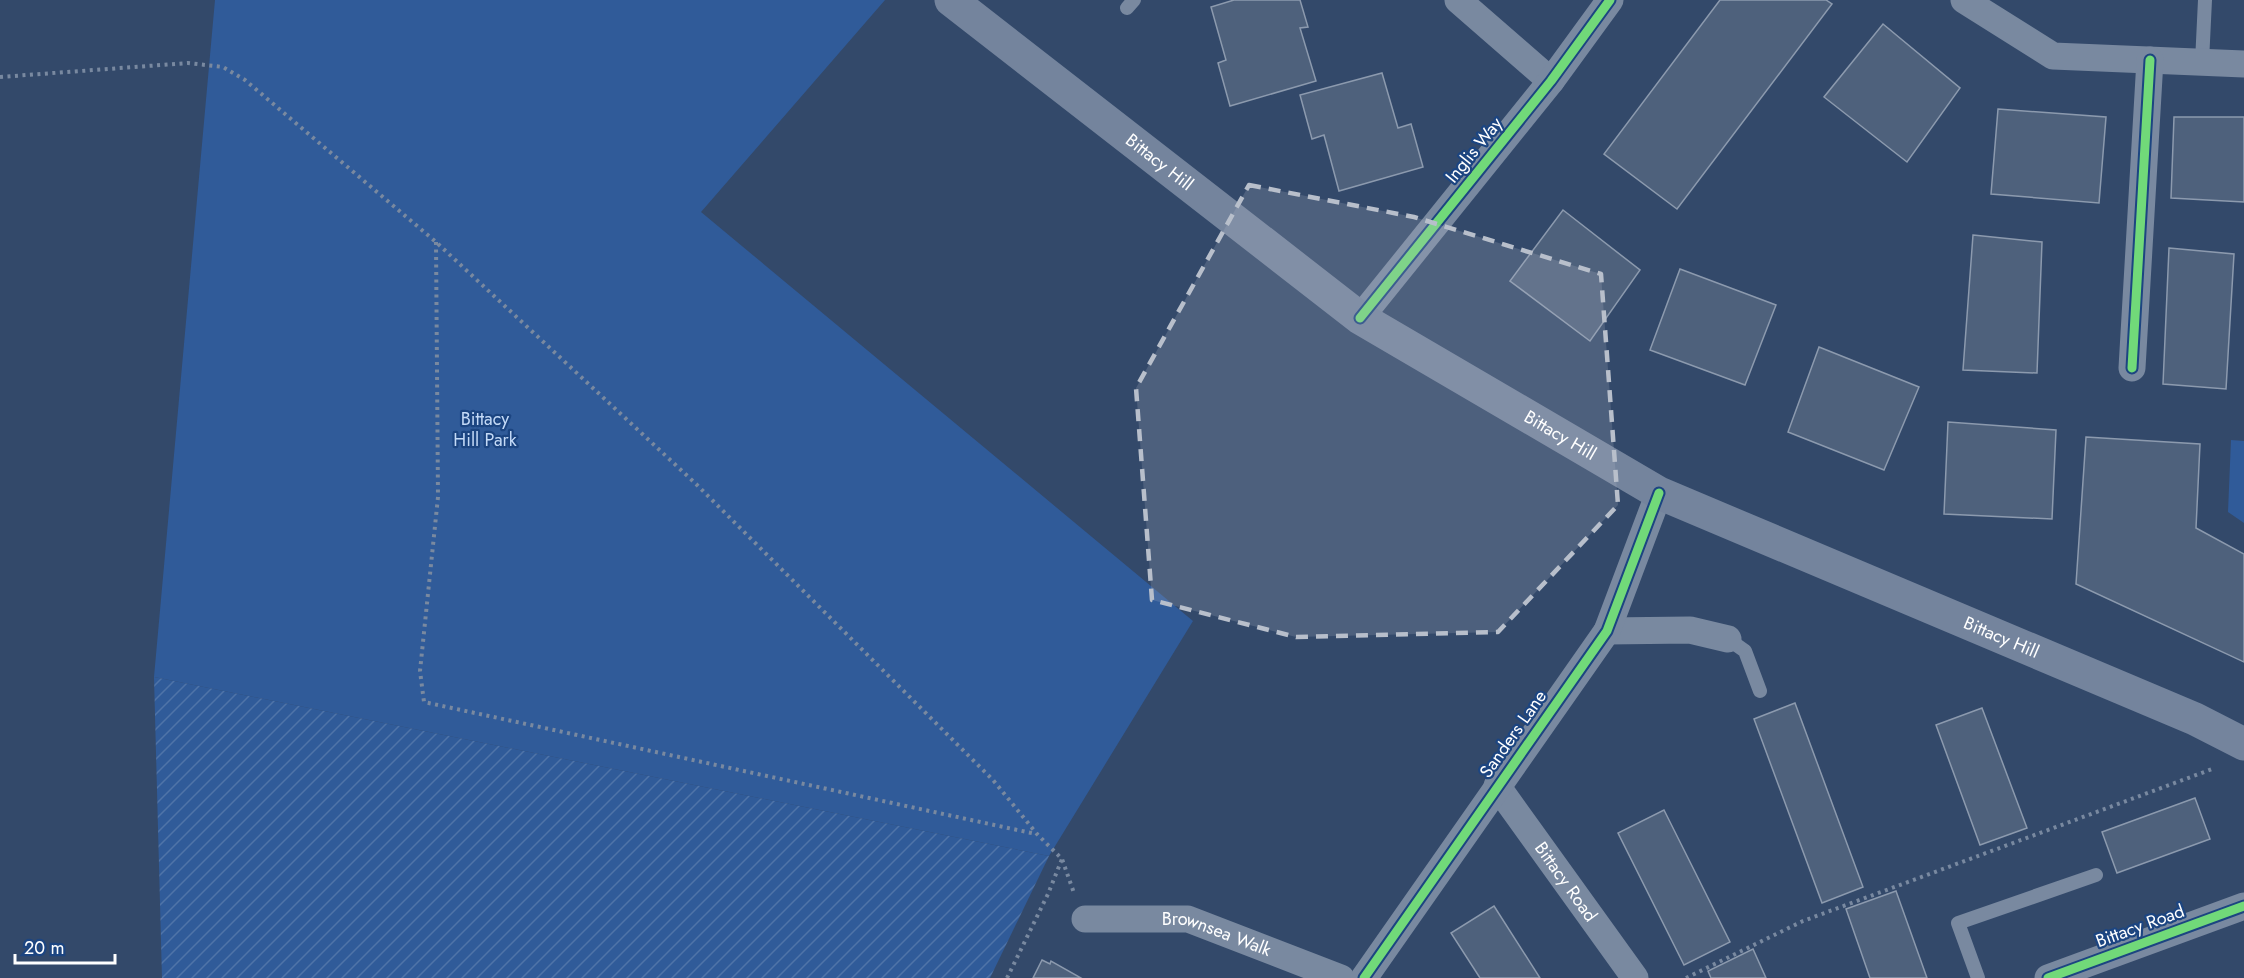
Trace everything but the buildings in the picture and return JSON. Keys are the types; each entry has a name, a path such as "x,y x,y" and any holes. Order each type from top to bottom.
{"main road":[{"name":"Bittacy Hill","path":"951,0 1360,318 1659,493 2195,719 2233,755"}],"street":[{"path":"1458,0 1551,81"},
{"name":"Inglis Way","path":"1360,318 1551,81 1610,0"},
{"path":"1964,0 2053,56 2244,64"},
{"path":"2132,368 2150,60"},
{"name":"Sanders Lane","path":"1364,978 1607,631 1659,493"},
{"path":"1607,631 1690,630 1728,639"},
{"name":"Bittacy Road","path":"1497,786 1635,978"},
{"name":"Bittacy Road","path":"2048,978 2244,906"},
{"name":"Brownsea Walk","path":"1085,919 1188,919 1341,978"}],"lane":[{"path":"2202,62 2205,0"},
{"path":"1728,639 1745,651 1760,690"},
{"path":"1978,978 1958,923 2096,875"}],"path":[{"path":"0,77 188,63 223,67 245,80 436,242 695,483 993,780 1037,834 1062,859 1085,919"},
{"path":"436,242 438,497 420,671 423,702 1037,834"},
{"path":"1686,978 1803,921 2233,755"},
{"path":"1007,978 1048,894 1062,859"}],"highlighted area":[{"path":"1249,185 1414,217 1601,274 1618,505 1498,632 1296,637 1152,600 1136,388"}],"green space":[{"name":"Bittacy Hill Park","path":"215,0 885,0 701,212 1193,621 1049,856 154,677"},
{"path":"2231,440 2244,441 2244,523 2228,512"},
{"path":"154,677 1049,856 990,978 162,978"}],"cycle path":[{"path":"1360,318 1551,81 1610,0"},
{"path":"2132,368 2150,60"},
{"path":"1364,978 1607,631 1659,493"},
{"path":"2048,978 2244,906"}]}
